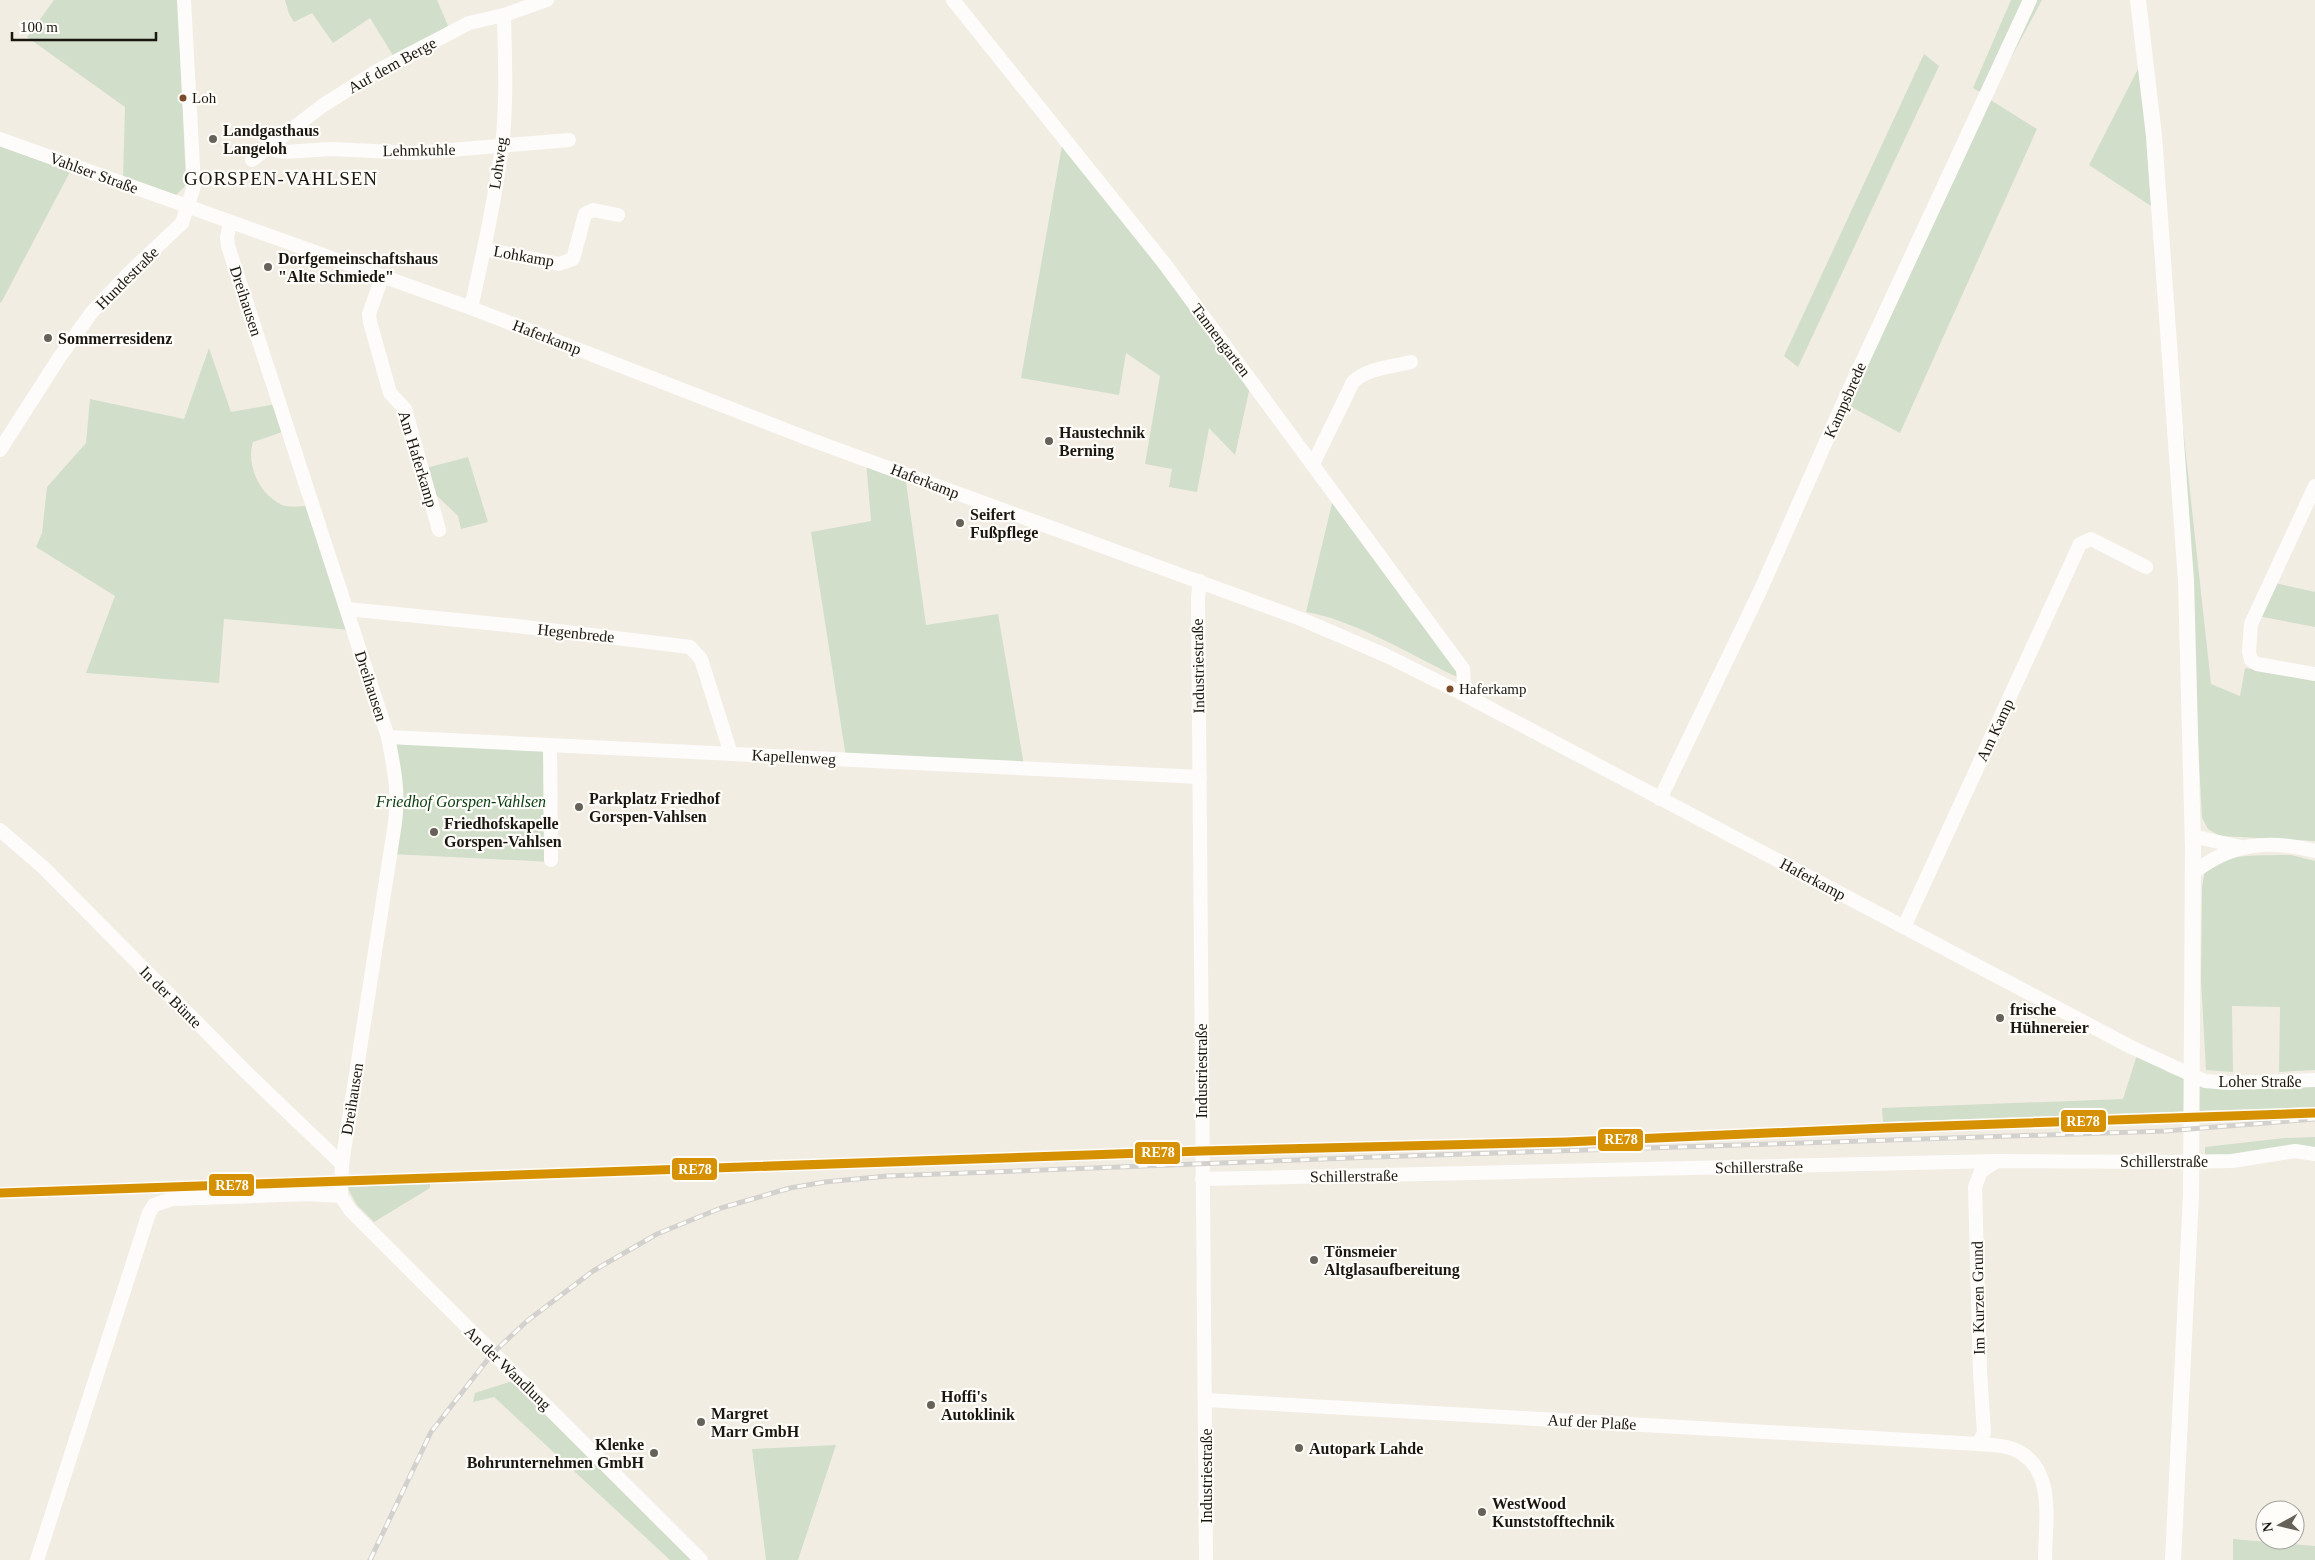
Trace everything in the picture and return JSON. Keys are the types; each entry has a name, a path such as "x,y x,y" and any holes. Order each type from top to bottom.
{"main road":[{"path":"2138,0 2154,136 2185,571 2193,873 2191,1195 2173,1560"}],"street":[{"name":"Hundestraße","path":"0,450 59,358 92,312 129,273 182,223 194,186 184,0"},
{"name":"Auf dem Berge","path":"252,160 322,106 377,71 469,23 504,15 547,0"},
{"name":"Tannengarten","path":"954,0 1164,263 1464,668 1464,683 1461,693"},
{"name":"Kampsbrede","path":"1660,799 1761,589 1843,403 2030,0"},
{"name":"Lohweg","path":"471,308 484,249 502,145 505,78 504,15"},
{"name":"Vahlser Straße","path":"0,139 188,208"},
{"name":"Lehmkuhle","path":"272,145 275,150 284,152 331,149 414,153 569,140"},
{"name":"Haferkamp","path":"188,208 471,308 809,440 1200,581 1345,637 1386,655 1461,693 2131,1048 2205,1081"},
{"name":"Lohkamp","path":"484,249 559,264 572,259 585,214 593,210 618,216"},
{"name":"Dreihausen","path":"230,223 227,238 228,246 388,737 397,782 398,799 342,1164"},
{"name":"Am Haferkamp","path":"382,277 369,314 370,322 390,393 405,408 439,530"},
{"path":"1313,464 1350,390 1360,375 1411,362"},
{"path":"2315,486 2251,624 2249,652 2251,660 2257,664 2315,674"},
{"name":"Am Kamp","path":"1904,927 2080,544 2091,539 2146,567"},
{"name":"Industriestraße","path":"1200,581 1198,597 1206,1560"},
{"name":"Hegenbrede","path":"347,609 527,627 690,647 700,658 731,754"},
{"name":"Kapellenweg","path":"388,737 1200,776"},
{"path":"550,746 551,860"},
{"name":"In der Bünte","path":"0,830 44,868 247,1073 342,1164"},
{"path":"2192,842 2242,847 2296,846 2315,851"},
{"path":"2192,842 2213,852 2225,852"},
{"path":"2193,873 2211,859 2242,847"},
{"name":"Loher Straße","path":"2205,1081 2229,1083 2315,1080"},
{"name":"Schillerstraße","path":"1202,1179 1997,1161 2232,1161 2295,1151 2315,1154"},
{"name":"Im Kurzen Grund","path":"1978,1444 1984,1433 1980,1371 1975,1187 1981,1171 1997,1161"},
{"path":"37,1560 149,1213 154,1205 172,1199 308,1194 341,1196 342,1164"},
{"name":"An der Wandlung","path":"341,1196 350,1210 363,1224 701,1560"},
{"name":"Auf der Plaße","path":"1206,1400 1978,1444 2011,1448 2034,1462 2042,1475 2046,1488 2045,1560"}],"green space":[{"path":"54,0 178,0 186,185 176,195 123,180 125,107 27,37"},
{"path":"285,0 437,0 449,28 394,57 370,18 333,43 312,13 294,22 289,14"},
{"path":"2011,0 2028,0 1985,95 1973,88"},
{"path":"2036,0 2042,0 1989,99 2037,129 1900,433 1844,403"},
{"path":"1924,54 1939,66 1798,367 1784,356"},
{"path":"2141,63 2151,206 2089,165"},
{"path":"1063,140 1251,382 1235,455 1209,428 1197,492 1169,487 1172,469 1145,464 1160,376 1126,353 1119,395 1021,378"},
{"path":"0,144 71,170 1,303 0,302"},
{"path":"209,348 231,412 276,404 285,431 253,442 251,460 253,469 261,486 274,500 285,506 309,506 350,630 224,619 219,683 86,673 115,596 36,547 42,533 47,487 86,443 90,399 184,419"},
{"path":"2180,400 2211,684 2240,696 2245,668 2315,679 2315,841 2220,836 2208,829 2202,818"},
{"path":"468,457 488,522 461,529 458,516 433,492 426,468"},
{"path":"866,460 905,475 926,625 998,614 1024,765 846,757 811,532 871,521"},
{"path":"1334,495 1458,666 1457,677 1362,630 1343,622 1306,612"},
{"path":"2275,583 2315,592 2315,627 2258,616"},
{"name":"Friedhof Gorspen-Vahlsen","path":"391,741 550,748 551,862 392,854"},
{"path":"2291,855 2315,861 2315,1070 2279,1072 2280,1007 2232,1006 2233,1072 2206,1070 2201,980 2202,888 2205,870 2224,860 2246,856"},
{"path":"2137,1055 2172,1074 2208,1085 2315,1085 2315,1107 1883,1122 1882,1108 2123,1099"},
{"path":"2315,1137 2315,1150 2205,1158 2205,1147 2284,1138"},
{"path":"430,1184 430,1188 374,1222 357,1205 347,1187"},
{"path":"512,1381 691,1560 670,1560 494,1397 473,1402 475,1393"},
{"path":"836,1445 798,1560 766,1560 752,1449"},
{"path":"2233,1539 2255,1541 2255,1550 2305,1550 2305,1545 2315,1546 2315,1560 2233,1560"}],"railway":[{"path":"370,1560 431,1432 492,1354 527,1321 593,1271 657,1234 721,1208 790,1188 825,1182 887,1176 1375,1157 2165,1131 2315,1119"}],"transit line":[{"name":"RE78","path":"0,1193 1202,1151 1566,1142 1885,1128 2315,1113"}],"place":[{"name":"Loh","path":"183,98"},
{"name":"Landgasthaus Langeloh","path":"213,139"},
{"name":"Dorfgemeinschaftshaus \"Alte Schmiede\"","path":"268,267"},
{"name":"Sommerresidenz","path":"48,338"},
{"name":"Haustechnik Berning","path":"1049,441"},
{"name":"Seifert Fußpflege","path":"960,523"},
{"name":"Haferkamp","path":"1450,689"},
{"name":"Parkplatz Friedhof Gorspen-Vahlsen","path":"579,807"},
{"name":"Friedhofskapelle Gorspen-Vahlsen","path":"434,832"},
{"name":"frische Hühnereier","path":"2000,1018"},
{"name":"Tönsmeier Altglasaufbereitung","path":"1314,1260"},
{"name":"Hoffi's Autoklinik","path":"931,1405"},
{"name":"Margret Marr GmbH","path":"701,1422"},
{"name":"Autopark Lahde","path":"1299,1448"},
{"name":"Klenke Bohrunternehmen GmbH","path":"654,1453"},
{"name":"WestWood Kunststofftechnik","path":"1482,1512"}],"district":[{"name":"GORSPEN-VAHLSEN","path":"281,178"}]}
